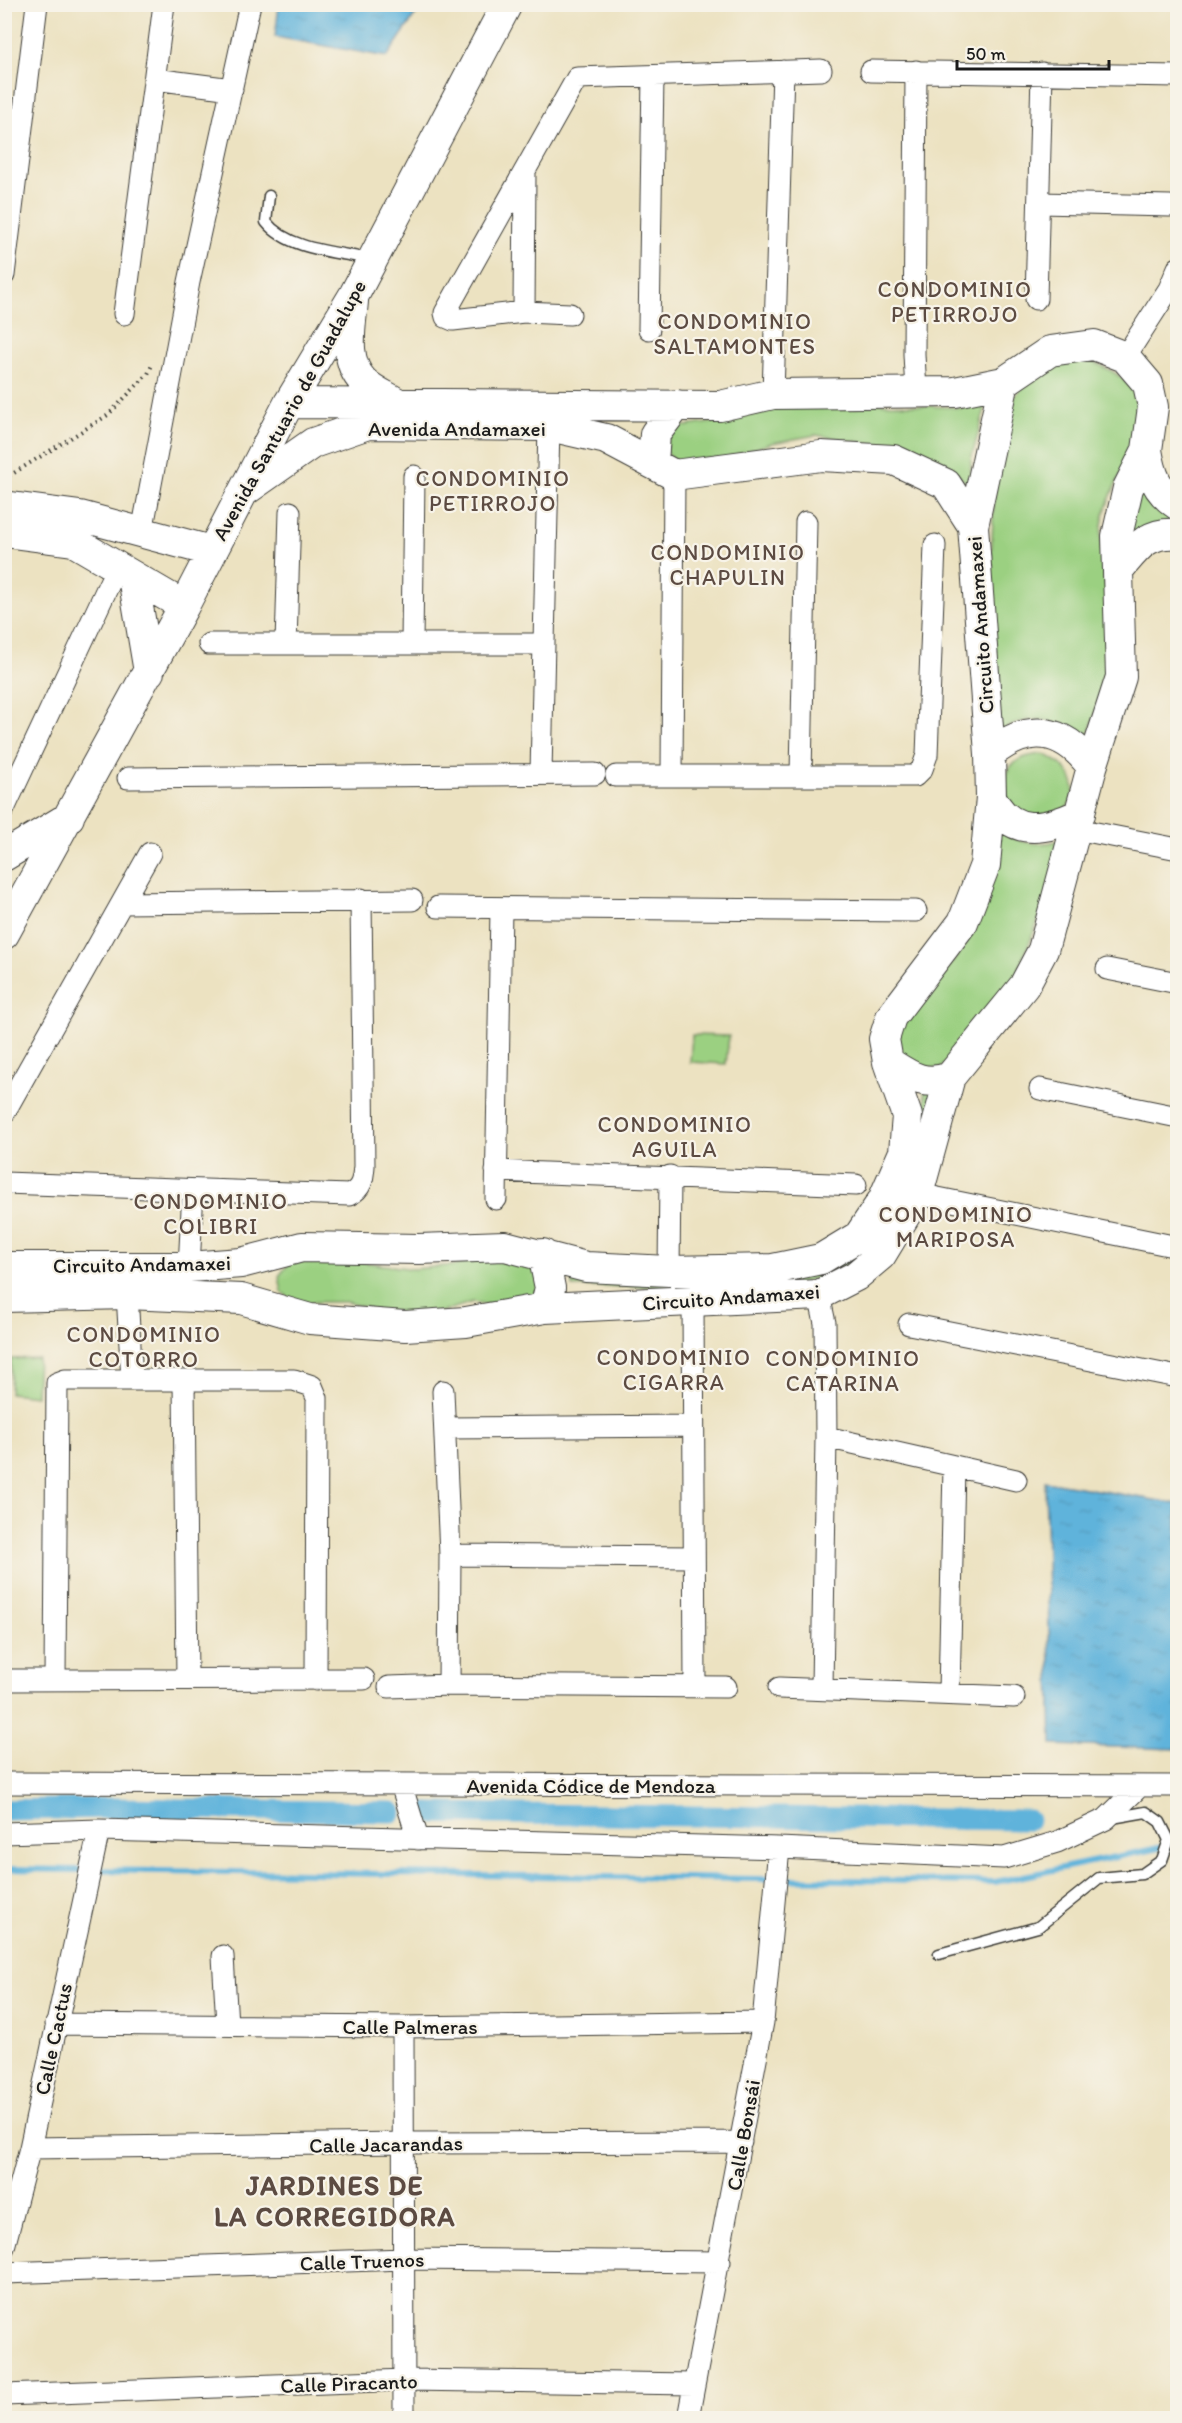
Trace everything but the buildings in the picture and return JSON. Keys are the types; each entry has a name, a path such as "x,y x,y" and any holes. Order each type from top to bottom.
{"street":[{"path":"4,275 37,4"},
{"path":"124,314 164,4"},
{"path":"142,532 189,282 250,4"},
{"name":"Avenida Santuario de Guadalupe","path":"4,934 71,816 184,606 289,403 354,295 507,4"},
{"path":"570,314 524,312 453,320 446,317 445,313 577,78 821,70"},
{"path":"773,394 783,71"},
{"path":"871,71 1178,76"},
{"path":"916,71 914,354 916,392"},
{"path":"1036,299 1042,73"},
{"path":"649,328 653,76"},
{"path":"153,79 232,89"},
{"path":"524,312 525,169"},
{"path":"1040,203 1170,206"},
{"path":"1125,357 1169,289 1178,268"},
{"path":"354,295 350,346 352,365 364,382 399,404"},
{"name":"Circuito Andamaxei","path":"4,1267 189,1267 240,1263 302,1247 419,1249 505,1246 586,1267 669,1271 773,1269 821,1259 859,1236 883,1200 904,1152 907,1116 888,1062 884,1039 891,1017 963,922 985,865 991,797 990,754 973,526 1004,382 1050,351 1094,345 1125,357 1148,384 1153,407 1147,450 1128,488 1117,536 1121,676 1092,767 1083,825 1042,950 1024,986 950,1077 918,1194 881,1255 856,1275 822,1309 694,1315 545,1308 465,1322 405,1326 321,1320 280,1312 240,1299 128,1307 4,1297"},
{"name":"Avenida Andamaxei","path":"289,403 720,406 773,394 955,392 1004,382"},
{"path":"672,774 663,469 656,434 677,405"},
{"name":"Avenida Andamaxei","path":"244,491 314,443 368,424 549,426 606,439 663,469"},
{"path":"541,773 549,426"},
{"path":"1147,450 1152,477 1161,491 1178,505"},
{"path":"663,469 821,456 894,460 946,484 973,526"},
{"path":"412,644 414,476"},
{"path":"4,506 80,516 211,551"},
{"path":"286,644 290,512"},
{"path":"801,775 806,522"},
{"path":"4,532 73,541 184,606"},
{"path":"1119,569 1143,541 1162,532 1178,534"},
{"path":"128,778 541,773 915,776 922,769 927,755 935,545"},
{"path":"125,572 148,672"},
{"path":"4,809 125,572"},
{"path":"209,644 544,644"},
{"path":"990,754 1006,741 1024,734 1045,733 1064,739 1080,751 1092,767"},
{"path":"991,797 997,808 1010,820 1026,827 1083,825 1178,849"},
{"path":"27,893 19,867 5,856 71,816"},
{"path":"4,1113 150,853"},
{"path":"4,1183 349,1195 359,1188 364,1166 361,899"},
{"path":"123,903 412,900"},
{"path":"438,907 916,911"},
{"path":"496,1199 501,908"},
{"path":"1107,969 1178,983"},
{"path":"888,1062 919,1079 935,1083 950,1077"},
{"path":"1040,1089 1178,1117"},
{"path":"496,1171 856,1185"},
{"path":"669,1271 670,1176"},
{"path":"189,1267 193,1190"},
{"path":"918,1194 1178,1247"},
{"path":"543,1254 550,1288 545,1308"},
{"path":"270,1256 268,1283 276,1308 280,1312"},
{"path":"128,1307 132,1380"},
{"path":"822,1309 826,1437 822,1688"},
{"path":"694,1315 692,1426 694,1687"},
{"path":"909,1324 1178,1377"},
{"path":"55,1680 56,1388 57,1383 64,1380 294,1380 312,1386 317,1398 316,1680"},
{"path":"184,1381 188,1679"},
{"path":"443,1391 450,1555 449,1684"},
{"path":"445,1428 692,1426"},
{"path":"826,1437 1016,1480"},
{"path":"949,1694 954,1467"},
{"path":"450,1555 693,1557"},
{"path":"4,1680 364,1679"},
{"path":"389,1687 449,1684 726,1687"},
{"path":"779,1688 1014,1697"},
{"name":"Avenida Códice de Mendoza","path":"4,1783 1178,1786"},
{"path":"401,1784 418,1839"},
{"path":"4,1833 99,1830 778,1848 1004,1858 1057,1842 1106,1819 1140,1786"},
{"name":"Calle Cactus","path":"4,2247 30,2148 99,1830"},
{"name":"Calle Bonsái","path":"688,2418 720,2262 763,2022 778,1848"},
{"path":"223,1956 227,2025"},
{"name":"Calle Palmeras","path":"56,2024 403,2026 763,2022"},
{"path":"403,2026 404,2418"},
{"name":"Calle Jacarandas","path":"30,2148 403,2143 741,2142"},
{"name":"Calle Truenos","path":"4,2273 404,2259 720,2262"},
{"name":"Calle Piracanto","path":"4,2395 405,2380 694,2384"}],"lane":[{"path":"269,196 266,222 276,235 297,243 372,260"},
{"path":"939,1954 1038,1928 1099,1878 1142,1874 1162,1860 1169,1840 1160,1822 1146,1812 1106,1819"}],"path":[{"path":"4,479 108,414 148,374 156,354"}],"green space":[{"path":"1081,357 1111,371 1127,383 1133,391 1139,412 1136,439 1103,519 1101,548 1107,596 1110,657 1102,695 1085,743 1074,734 1043,720 1022,721 998,733 986,665 995,478 1015,396 1033,374 1055,359"},
{"path":"773,399 843,409 877,403 963,408 987,402 971,459 970,487 945,462 920,452 816,435 772,443 726,458 673,460 665,451 671,428 722,421"},
{"path":"1147,480 1177,522 1127,539 1132,511"},
{"path":"1043,754 1056,761 1071,777 1074,791 1071,802 1057,819 1011,813 1006,790 1008,772 1019,760"},
{"path":"999,830 1029,843 1061,840 1047,899 1010,991 941,1068 922,1069 895,1049 899,1027 960,952 976,924"},
{"path":"692,1035 729,1036 726,1064 690,1062"},
{"path":"924,1091 935,1092 908,1200 894,1224 874,1247 833,1273 791,1286 572,1287 572,1280 749,1284 800,1274 845,1252 865,1238 882,1220 897,1199 909,1175 924,1123"},
{"path":"491,1256 539,1267 539,1299 501,1307 473,1302 428,1316 385,1313 346,1302 294,1302 282,1292 279,1276 290,1262 325,1257 414,1269 457,1265"},
{"path":"38,1358 36,1396 10,1393 11,1359"}],"water":[{"path":"279,4 422,5 387,57 275,37"},
{"path":"1045,1481 1177,1504 1177,1749 1052,1745"}],"waterway":[{"path":"4,1810 112,1808 392,1812"},
{"path":"426,1813 1029,1820"},
{"path":"4,1869 995,1882 1178,1844"}],"district":[{"name":"CONDOMINIO PETIRROJO","path":"955,302"},
{"name":"CONDOMINIO SALTAMONTES","path":"735,334"},
{"name":"CONDOMINIO PETIRROJO","path":"493,490"},
{"name":"CONDOMINIO CHAPULIN","path":"728,564"},
{"name":"CONDOMINIO AGUILA","path":"675,1136"},
{"name":"CONDOMINIO COLIBRI","path":"211,1214"},
{"name":"CONDOMINIO MARIPOSA","path":"956,1226"},
{"name":"CONDOMINIO COTORRO","path":"144,1346"},
{"name":"CONDOMINIO CIGARRA","path":"674,1370"},
{"name":"CONDOMINIO CATARINA","path":"843,1370"},
{"name":"JARDINES DE LA CORREGIDORA","path":"335,2200"}]}
